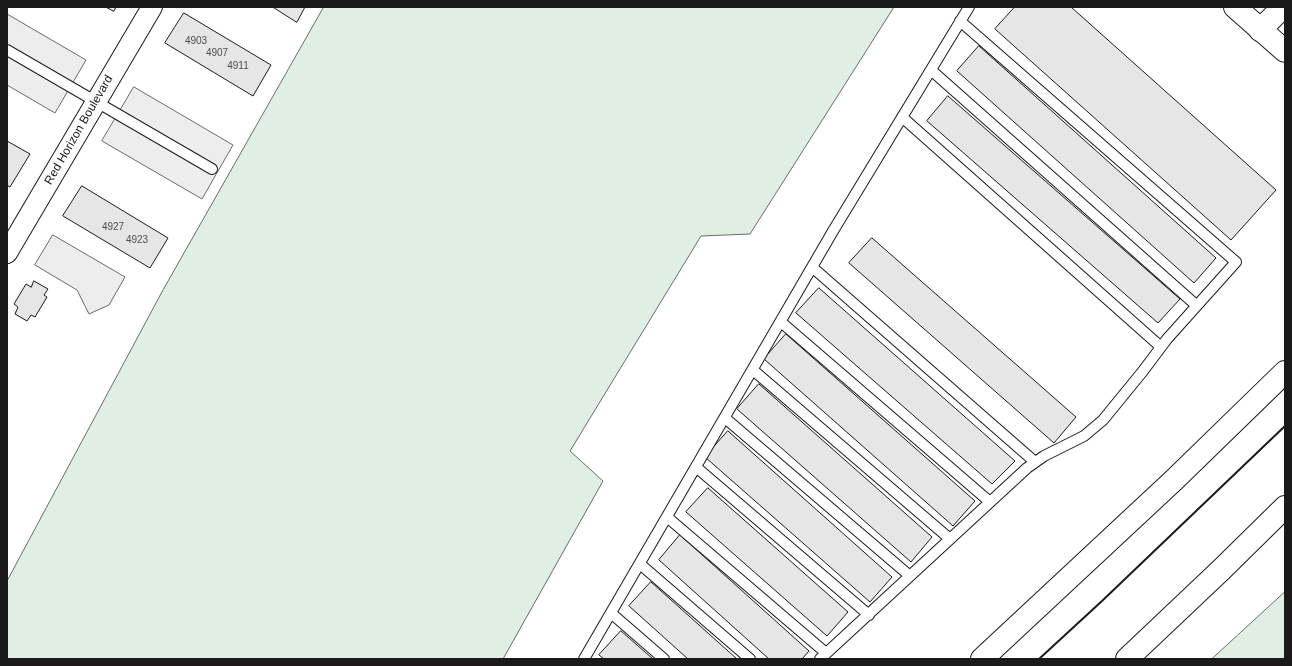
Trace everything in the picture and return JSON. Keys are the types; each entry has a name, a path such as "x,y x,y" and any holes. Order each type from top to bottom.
{"main road":[{"path":"1235,7 1285,52"},
{"path":"1260,30 1283,7"},
{"path":"982,659 1174,480 1285,372"},
{"path":"1127,659 1222,570 1285,508"}],"street":[{"name":"Red Horizon Boulevard","path":"7,253 152,7"}],"lane":[{"path":"584,659 812,267 969,7"},
{"path":"667,516 823,656 1027,468 1044,456 1084,436 1103,420 1196,305 1236,262 960,21"},
{"path":"7,50 212,169"},
{"path":"931,70 1196,305"},
{"path":"902,117 1161,347"},
{"path":"812,267 1035,462"},
{"path":"781,322 990,502"},
{"path":"753,370 950,539"},
{"path":"725,418 910,576"},
{"path":"696,467 869,615"},
{"path":"640,564 750,659"},
{"path":"611,613 664,659"}],"green space":[{"path":"324,7 894,7 750,234 701,236 570,451 603,481 503,659 7,659 7,581 163,290"},
{"path":"1285,592 1285,659 1212,659"}],"shaded area":[{"path":"7,14 86,60 55,113 7,85"},
{"path":"134,87 233,145 202,199 102,141"},
{"path":"53,235 125,277 109,305 89,314 77,290 35,265"}],"building":[{"path":"106,7 116,7 114,11"},
{"path":"273,7 305,7 297,22"},
{"path":"1015,7 1071,7 1276,190 1231,240 995,29"},
{"path":"184,13 271,65 253,96 165,43"},
{"path":"979,46 1216,258 1194,283 957,71"},
{"path":"948,96 1180,299 1158,323 927,121"},
{"path":"7,141 30,154 10,187 7,185"},
{"path":"82,186 168,238 150,268 63,216"},
{"path":"872,238 1076,417 1054,443 849,263"},
{"path":"34,281 48,289 44,295 47,297 35,317 31,315 27,321 15,314 18,307 14,304 26,284 31,287"},
{"path":"819,288 1015,461 992,484 796,313"},
{"path":"786,334 975,501 953,526 764,359"},
{"path":"759,384 932,537 911,562 737,409"},
{"path":"728,431 892,577 870,602 705,457"},
{"path":"708,488 848,612 827,636 686,512"},
{"path":"680,535 809,651 802,659 769,659 659,560"},
{"path":"651,582 737,659 688,659 629,606"},
{"path":"621,631 653,659 604,659 599,655"}],"wall":[{"path":"1039,659 1102,601 1285,426"}]}
